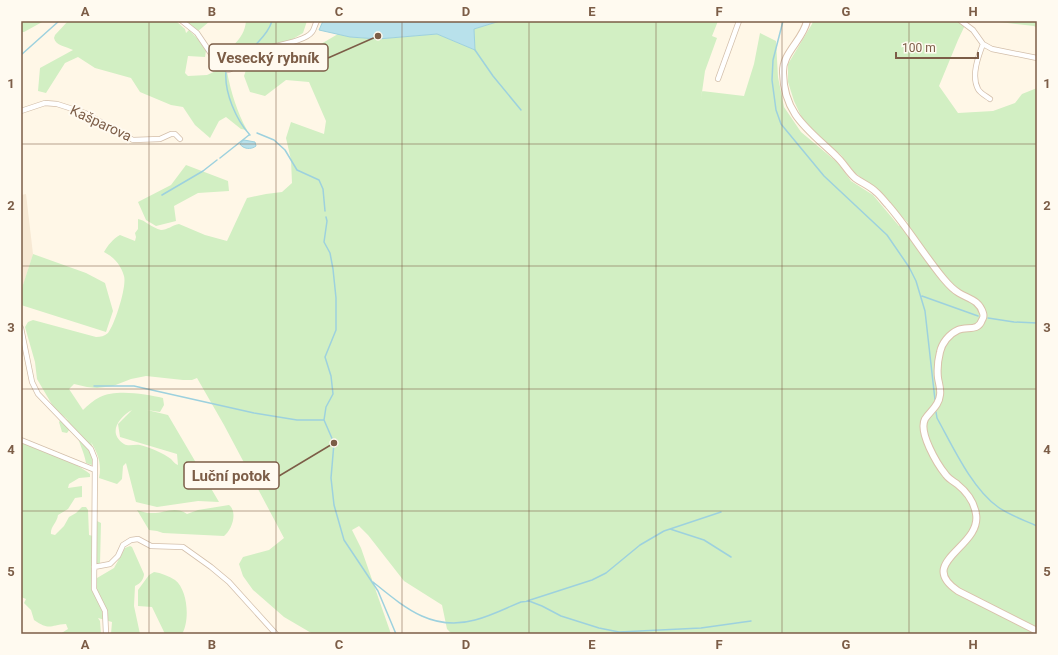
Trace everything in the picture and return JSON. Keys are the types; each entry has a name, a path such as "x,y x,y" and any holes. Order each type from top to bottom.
{"street":[{"path":"182,21 196,34 218,64 228,70 256,51 291,42 312,33 317,21"},
{"path":"718,79 740,21"},
{"path":"807,21 798,40 787,54 783,70 788,100 797,117 807,130 843,162 853,176 876,192 897,215 937,271 952,288 960,294 973,299 980,306 984,316 981,324 974,328 958,330 948,336 941,347 938,361 938,378 941,389 940,397 938,403 923,424 923,433 941,468 947,477 959,486 970,498 975,507 977,518 969,538 947,560 943,570 944,577 948,584 958,591 1037,631"},
{"path":"961,21 973,30 983,44 992,49 1037,58"},
{"path":"983,44 975,73 976,83 978,90 990,99"},
{"name":"Kašparova","path":"21,111 45,103 57,104 85,113 133,140 160,139 171,134 175,134 180,139"},
{"path":"21,328 32,382 38,394 91,448 95,459 94,589 105,611 106,634"},
{"path":"21,358 27,357"},
{"path":"21,440 95,470"},
{"path":"94,567 110,564 118,556 123,545 131,540 138,539 151,546 183,547 211,567 228,582 276,634"}],"shaded area":[{"path":"26,194 33,254 21,292 21,195"}],"green space":[{"path":"21,21 44,21 24,32 21,32"},
{"path":"68,21 176,21 185,29 186,33 189,30 198,39 206,51 205,57 188,56 185,73 188,76 207,75 216,71 217,66 227,72 235,102 247,130 241,129 226,117 219,121 210,138 195,125 183,107 171,105 140,92 131,78 95,68 78,57 65,63 46,93 38,91 40,68 73,50 57,43 54,38"},
{"path":"185,21 210,21 197,32"},
{"path":"246,21 307,21 303,33 291,40 244,57 227,68 220,62 239,39 245,28"},
{"path":"500,21 718,21 712,36 717,38 705,71 702,91 744,96 754,64 760,33 776,41 778,77 784,107 801,132 838,163 851,181 873,195 899,226 908,223 878,191 854,172 841,155 811,130 801,116 794,101 788,82 788,64 813,21 967,21 939,86 958,113 993,111 1015,103 1022,94 1037,88 1037,634 452,634 447,629 442,605 404,581 368,535 359,526 352,530 361,548 391,634 313,634 284,617 253,590 243,576 239,564 243,557 269,550 284,538 224,425 197,378 192,380 183,380 146,376 131,379 113,386 97,388 74,384 69,389 83,410 100,397 114,393 140,394 163,398 164,405 160,412 147,410 168,415 219,502 198,501 157,507 136,502 126,463 123,466 122,479 117,484 99,478 99,459 91,442 97,459 92,465 86,463 76,430 72,426 67,433 62,432 59,422 62,418 68,420 54,408 37,379 35,362 25,327 28,322 33,320 96,337 105,335 111,328 117,314 124,288 124,276 119,265 114,259 104,252 111,242 120,235 135,241 135,233 138,229 138,219 161,230 179,224 205,235 227,241 247,198 282,192 292,183 291,160 286,138 291,122 324,134 326,121 309,82 286,80 265,96 250,92 244,76 247,67 277,51 309,51 338,34 350,37 378,39 437,34 475,50 474,29","holes":["132,410 118,424 120,437 177,454 178,465 156,450 140,445 126,445 119,440 116,435 116,430 117,426 119,421"]},
{"path":"991,21 1037,21 1037,28 1034,26"},
{"path":"186,165 228,181 229,191 198,193 174,206 176,221 156,226 146,220 138,202 171,185"},
{"path":"33,254 86,273 105,283 113,311 106,332 21,305 21,291"},
{"path":"21,443 38,448 75,464 90,474 90,477 79,478 69,484 68,488 82,486 82,497 75,498 68,509 58,515 51,534 55,535 64,526 69,517 82,507 86,507 88,510 89,535 97,537 97,521 101,523 100,564 93,565 92,583 97,585 97,578 114,568 125,548 130,546 132,547 144,574 139,584 135,586 134,606 140,634 111,634 112,622 98,618 100,621 101,634 60,634 68,629 66,624 47,626 34,620 31,610 24,603 26,599 21,597"},
{"path":"229,505 233,512 233,521 229,530 224,536 163,533 149,530 137,510 155,513 178,510 187,514 198,510"},
{"path":"154,572 175,580 183,591 187,614 185,628 182,634 165,634 152,607 138,606 138,590 149,575"}],"water":[{"path":"323,21 500,21 474,29 475,50 437,34 378,39 350,37 319,30"},
{"path":"244,140 255,142 256,146 250,148 243,147 240,144"}],"waterway":[{"path":"21,55 59,21"},
{"path":"231,66 260,40 272,21"},
{"path":"783,21 773,60 772,80 776,110 781,124 824,176 887,235 909,267 916,281 925,311 935,400"},
{"path":"475,50 493,76 521,110"},
{"path":"226,71 229,97 240,122 250,135"},
{"path":"257,133 274,140 285,150 297,170 319,180 323,189 325,211"},
{"path":"220,158 249,135"},
{"path":"162,195 203,171 217,160"},
{"path":"326,217 327,221 324,242 330,253 336,298 336,330 325,357 331,376 333,394 326,407 324,420 334,443 331,478 334,505 344,540 378,591 396,634"},
{"path":"922,296 978,316"},
{"path":"988,318 1014,322 1037,323"},
{"path":"94,386 134,386 254,413 297,420 324,420"},
{"path":"936,412 937,418 963,466 980,489 1002,510 1037,526"},
{"path":"527,601 592,580 606,573 640,545 664,531 721,512"},
{"path":"670,529 704,540 731,557"},
{"path":"373,582 396,600 420,615 445,623 460,623 475,620 521,602 529,601 561,616 599,628 619,632 701,628 751,621"}],"place":[{"name":"Vesecký rybník","path":"378,36"},
{"name":"Luční potok","path":"334,443"}]}
